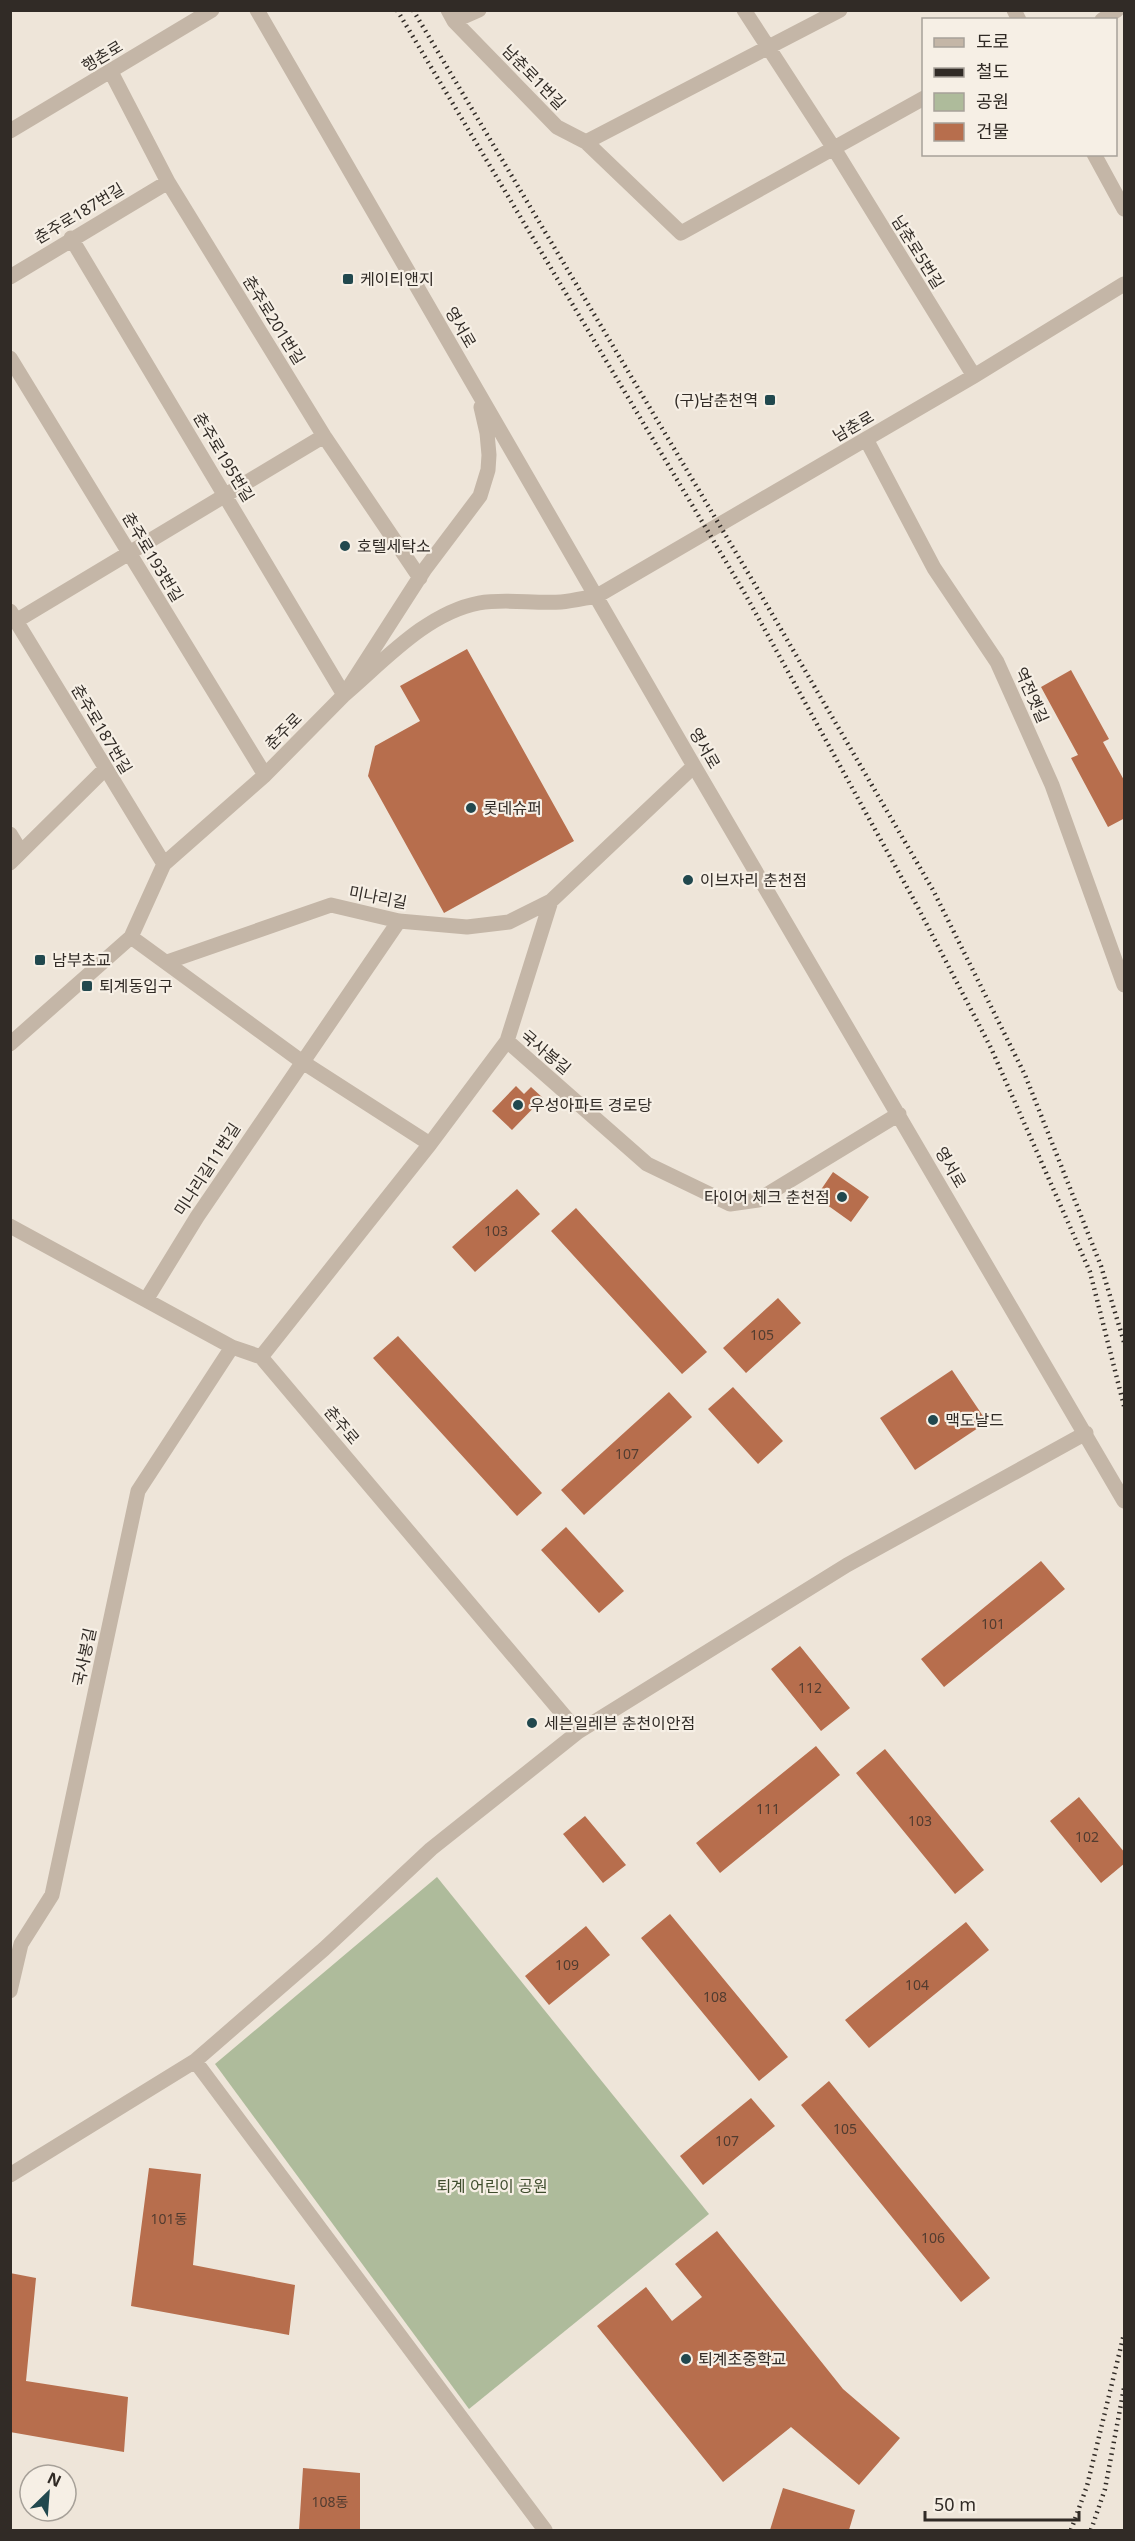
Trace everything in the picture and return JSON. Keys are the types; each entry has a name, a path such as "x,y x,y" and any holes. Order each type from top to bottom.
{"street":[{"name":"행촌로","path":"10,131 212,10"},
{"name":"영서로","path":"257,10 694,766 1125,1501"},
{"path":"451,16 478,10"},
{"name":"남춘로5번길","path":"744,10 833,147 974,376"},
{"path":"586,142 840,10"},
{"name":"남춘로1번길","path":"451,16 557,128 586,142 681,233 833,147"},
{"name":"춘주로201번길","path":"111,72 168,182 324,436 420,578"},
{"path":"833,147 922,99"},
{"path":"1095,156 1125,209"},
{"name":"춘주로187번길","path":"10,277 71,238 168,182"},
{"name":"춘주로195번길","path":"71,238 344,695"},
{"name":"남춘로","path":"597,596 974,376 1125,284"},
{"name":"춘주로193번길","path":"10,358 265,775"},
{"name":"춘주로","path":"10,1044 131,937 164,864 265,775 344,695 420,578 480,496 485,482 489,455 487,433 476,390"},
{"path":"13,616 129,553 324,436"},
{"name":"역전옛길","path":"866,439 934,568 997,662 1052,785 1125,985"},
{"path":"344,695 406,642 454,610 479,603 561,602 597,596"},
{"name":"춘주로187번길","path":"13,616 164,864"},
{"name":"미나리길","path":"167,962 331,905 399,921 467,927 509,922 551,901 694,766"},
{"path":"16,858 105,769"},
{"path":"10,834 16,858"},
{"name":"미나리길","path":"507,1041 551,901"},
{"name":"미나리길11번길","path":"146,1300 197,1217 399,921"},
{"path":"131,937 302,1060 430,1144"},
{"name":"국사봉길","path":"261,1357 430,1144 507,1041 647,1164 730,1204 758,1200 899,1114"},
{"path":"10,1226 232,1347 261,1357"},
{"name":"국사봉길","path":"10,1991 21,1944 52,1895 138,1491 232,1347"},
{"name":"춘주로","path":"261,1357 578,1732"},
{"path":"10,2175 195,2061 324,1949 431,1849 578,1732 847,1565 1086,1433"},
{"path":"195,2061 545,2530"}],"green space":[{"name":"퇴계 어린이 공원","path":"437,1877 709,2214 469,2409 215,2064"}],"building":[{"name":"롯데슈퍼","path":"467,649 574,841 444,913 368,776 375,746 420,721 400,686"},
{"path":"1071,670 1109,739 1103,742 1125,782 1125,818 1108,827 1071,758 1078,755 1041,687"},
{"name":"우성아파트 경로당","path":"516,1086 524,1094 531,1087 543,1098 512,1130 492,1111"},
{"name":"타이어 체크 춘천점","path":"833,1172 869,1197 851,1222 816,1197"},
{"path":"517,1189 540,1214 475,1272 452,1247"},
{"path":"576,1208 707,1352 682,1374 551,1231"},
{"path":"778,1298 801,1323 746,1373 723,1348"},
{"path":"398,1336 542,1493 517,1516 373,1358"},
{"name":"맥도날드","path":"952,1370 987,1422 915,1470 880,1418"},
{"path":"733,1387 783,1441 758,1464 708,1409"},
{"path":"669,1392 692,1417 584,1515 561,1490"},
{"path":"566,1527 624,1591 599,1613 541,1550"},
{"path":"1041,1561 1065,1589 944,1687 921,1659"},
{"path":"800,1646 850,1708 821,1731 771,1669"},
{"path":"816,1746 840,1775 720,1873 696,1843"},
{"path":"885,1749 984,1870 955,1894 856,1773"},
{"path":"1079,1797 1125,1853 1125,1863 1101,1883 1050,1821"},
{"path":"585,1816 626,1865 603,1883 563,1834"},
{"path":"670,1914 788,2057 759,2081 641,1938"},
{"path":"966,1922 989,1950 869,2048 845,2020"},
{"path":"586,1926 610,1955 549,2005 525,1976"},
{"path":"829,2081 990,2278 961,2302 801,2105"},
{"path":"751,2098 775,2126 703,2185 680,2156"},
{"path":"149,2168 201,2174 193,2265 295,2285 289,2335 131,2306"},
{"path":"717,2231 843,2389 900,2438 859,2485 791,2427 723,2482 597,2326 646,2287 672,2321 702,2297 675,2264"},
{"path":"10,2273 36,2278 26,2381 128,2397 124,2452 10,2432"},
{"path":"303,2468 360,2473 360,2530 299,2530"},
{"path":"783,2488 855,2510 849,2530 770,2530"}],"railway":[{"path":"397,10 744,592 914,900 991,1048 1090,1272 1124,1406"},
{"path":"413,10 754,583 933,890 1025,1075 1101,1266 1124,1342"},
{"path":"1071,2530 1087,2486 1124,2334"},
{"path":"1091,2530 1105,2489 1124,2388"}],"place":[{"name":"케이티앤지","path":"348,279"},
{"name":"(구)남춘천역","path":"770,400"},
{"name":"호텔세탁소","path":"345,546"},
{"name":"롯데슈퍼","path":"471,808"},
{"name":"이브자리 춘천점","path":"688,880"},
{"name":"남부초교","path":"40,960"},
{"name":"퇴계동입구","path":"87,986"},
{"name":"우성아파트 경로당","path":"518,1105"},
{"name":"타이어 체크 춘천점","path":"842,1197"},
{"name":"맥도날드","path":"933,1420"},
{"name":"세븐일레븐 춘천이안점","path":"532,1723"},
{"name":"퇴계초중학교","path":"686,2359"}]}
